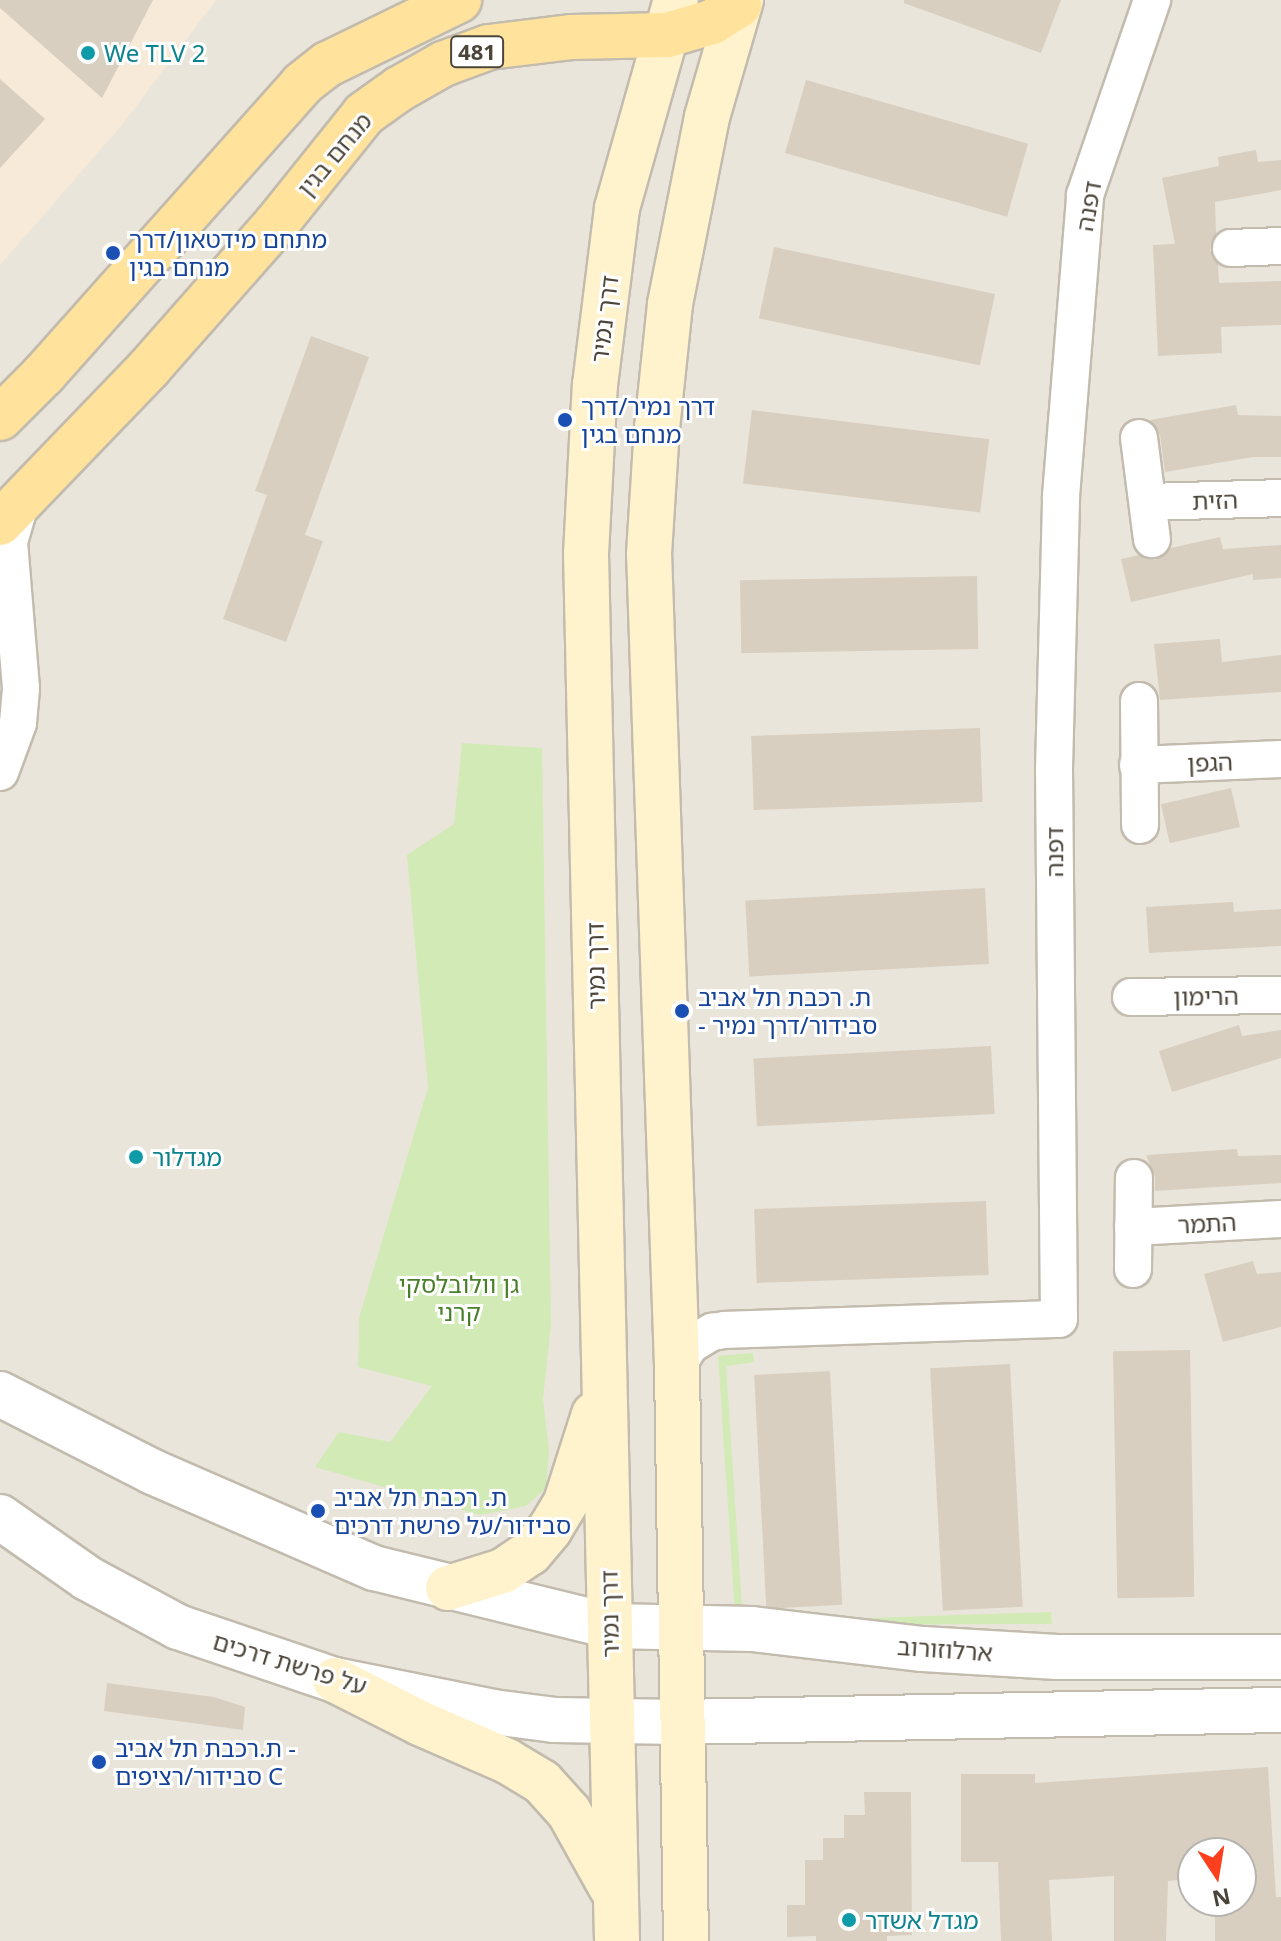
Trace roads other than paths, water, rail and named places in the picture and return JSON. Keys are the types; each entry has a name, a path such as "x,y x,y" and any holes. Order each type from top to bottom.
{"main road":[{"name":"481","path":"0,418 44,374 302,84 328,64 459,0"},
{"path":"686,1941 677,1366 649,554 657,428 670,304 707,117 740,2"},
{"name":"מנחם בגין","path":"11,512 149,368 276,224 364,114 376,105 443,64 489,47 572,37 672,18 712,22 740,2"},
{"name":"דרך נמיר","path":"617,1941 586,554 595,385 617,208 672,18"},
{"path":"448,1588 503,1571 530,1553 550,1529 566,1502 605,1381"},
{"path":"335,1680 420,1723 507,1761 542,1782 569,1812 614,1892"}],"street":[{"name":"דפנה","path":"677,1366 690,1345 712,1332 725,1330 1059,1319 1054,769 1061,496 1085,195 1152,0"},
{"path":"1231,248 1281,246"},
{"path":"1139,438 1152,539"},
{"name":"הזית","path":"1149,502 1281,498"},
{"path":"2,754 18,723 21,688 9,542 11,512"},
{"path":"1139,701 1140,825"},
{"name":"הגפן","path":"1138,765 1281,759"},
{"name":"הרימון","path":"1131,996 1281,995"},
{"path":"1133,1269 1134,1178"},
{"name":"התמר","path":"1133,1227 1281,1219"},
{"path":"0,1394 153,1472 374,1568 610,1626"},
{"name":"על פרשת דרכים","path":"0,1517 87,1578 178,1627 335,1680 428,1702 493,1712 555,1720 611,1721"},
{"name":"ארלוזורוב","path":"610,1626 752,1629 923,1649 1057,1657 1281,1657"},
{"path":"611,1721 1281,1710"}],"place":[{"name":"We TLV 2","path":"88,53"},
{"name":"מתחם מידטאון/דרך מנחם בגין","path":"113,253"},
{"name":"דרך נמיר/דרך מנחם בגין","path":"565,420"},
{"name":"ת. רכבת תל אביב - סבידור/דרך נמיר","path":"682,1011"},
{"name":"מגדלור","path":"136,1157"},
{"name":"ת. רכבת תל אביב סבידור/על פרשת דרכים","path":"318,1511"},
{"name":"ת.רכבת תל אביב - סבידור/רציפים C","path":"99,1762"},
{"name":"מגדל אשדר","path":"849,1920"}],"park label":[{"name":"גן וולובלסקי קרני","path":"459,1298"}]}
